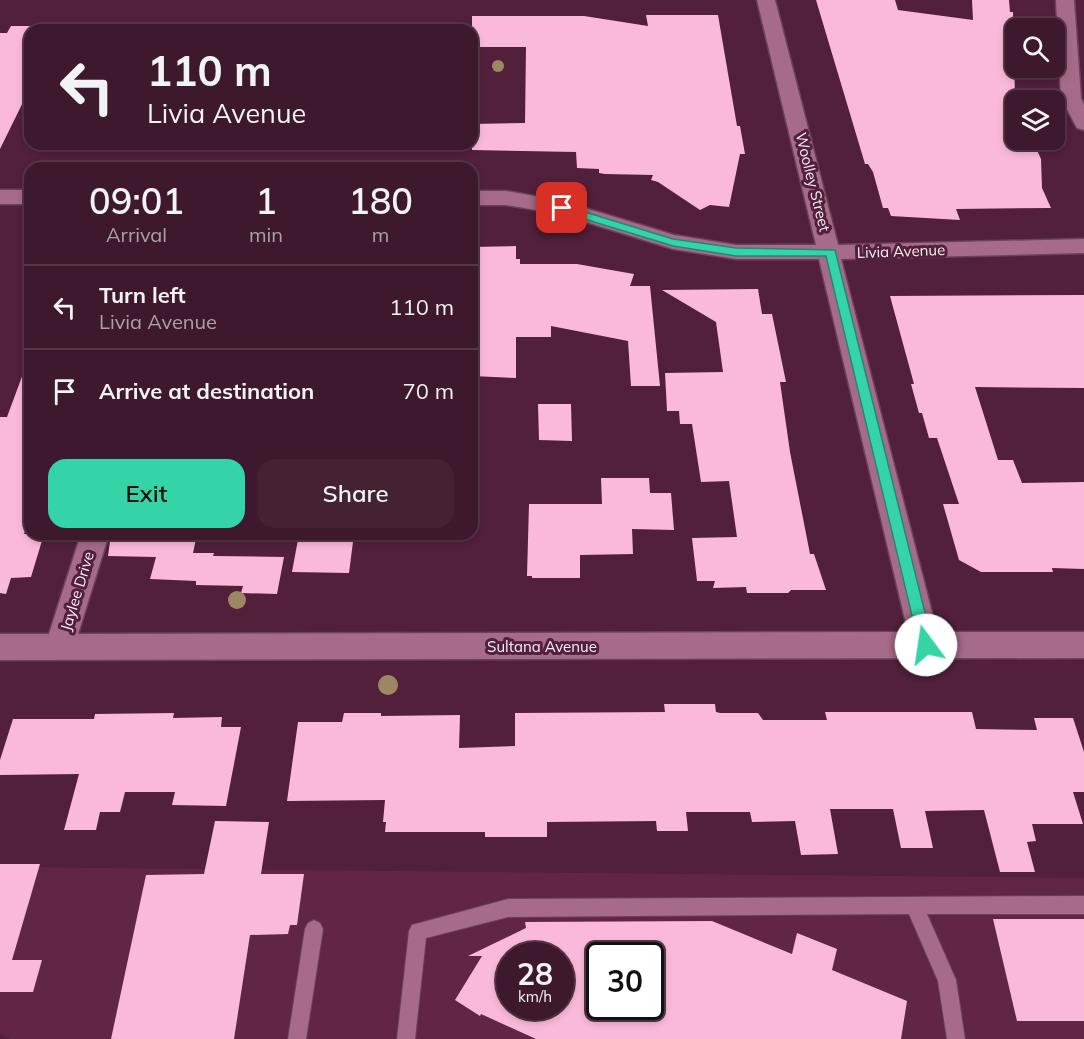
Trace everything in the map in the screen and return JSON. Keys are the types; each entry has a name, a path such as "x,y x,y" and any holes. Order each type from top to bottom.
{"street":[{"name":"Woolley Street","path":"766,0 831,253 926,645"},
{"path":"1065,0 1071,99 1084,124"},
{"path":"0,197 24,197"},
{"name":"Livia Avenue","path":"478,198 506,198 562,208 673,242 736,252 831,253 1084,246"},
{"name":"Jaylee Drive","path":"59,648 93,540"},
{"name":"Sultana Avenue","path":"0,647 1084,645"}],"lane":[{"path":"405,1039 418,931 508,908 1084,905"},
{"path":"914,906 947,981 956,1039"},
{"path":"297,1039 314,929"}],"shaded area":[{"path":"0,867 1084,878 1084,1039 10,1039 0,1034"}],"building":[{"path":"816,0 895,0 898,10 973,20 972,0 1009,0 1013,18 1005,18 1005,78 1015,78 1015,90 1005,90 1005,150 1037,150 1041,159 1042,188 1051,208 956,209 960,220 891,216 888,208 883,208 873,172 868,164 865,164"},
{"path":"646,15 718,15 737,126 740,126 745,154 740,154 729,207 710,205 700,210 658,182 651,180 653,175 605,174 599,173 599,169 577,168 576,152 472,150 478,150 478,124 525,123 526,47 478,47 478,24 472,24 472,16 584,16 648,26"},
{"path":"11,26 24,26 24,100 0,149 0,33 7,33"},
{"path":"516,246 516,259 520,259 520,264 577,264 634,274 630,286 650,286 660,386 631,386 628,341 551,326 551,337 516,337 516,378 478,376 478,247"},
{"path":"758,289 762,314 772,314 786,382 780,382 790,452 810,554 814,554 826,590 747,593 746,587 713,588 715,581 697,581 692,538 737,537 729,481 701,482 692,424 680,424 679,411 667,411 665,373 723,372 716,322 662,290"},
{"path":"1084,295 1084,388 975,387 998,460 1013,460 1022,483 1084,482 1084,569 1052,568 1053,572 981,572 959,560 943,504 959,504 937,438 929,438 922,413 919,413 911,384 914,384 890,296"},
{"path":"24,371 24,540 42,540 31,577 11,578 6,594 0,593 0,417 7,417"},
{"path":"538,404 571,404 572,441 539,440"},
{"path":"601,478 649,478 650,493 671,493 674,530 632,529 633,554 580,555 580,578 532,578 532,576 527,576 529,504 602,504"},
{"path":"110,540 196,540 193,553 214,553 213,556 284,557 277,594 241,593 243,586 196,585 196,581 150,579 156,557 108,556"},
{"path":"298,540 353,540 349,573 292,572"},
{"path":"664,704 715,704 716,712 758,713 763,720 827,720 825,712 972,712 976,729 1037,730 1034,718 1073,718 1084,752 1084,792 1073,792 1083,824 1032,824 1036,841 1027,842 1035,872 1000,872 984,810 925,811 933,848 901,848 893,809 830,809 838,854 801,855 795,821 752,822 750,812 686,812 688,831 657,831 656,821 547,822 547,837 485,837 485,832 385,832 386,822 383,822 385,800 287,801 298,722 342,722 344,713 381,713 381,716 460,715 459,748 515,746 515,713 665,712"},
{"path":"174,713 173,718 222,717 221,727 241,727 226,806 172,805 175,792 125,792 120,812 100,812 96,830 64,830 79,774 0,775 0,760 13,719 94,719 95,714"},
{"path":"215,821 269,822 261,874 304,874 297,925 290,925 288,934 250,935 234,1039 111,1039 146,875 204,874"},
{"path":"0,864 40,864 12,960 42,960 33,992 0,992"},
{"path":"993,919 1084,919 1084,1021 1017,1021"},
{"path":"712,921 792,954 797,933 837,949 832,970 907,1001 901,1039 536,1039 481,1014 480,1016 455,1000 482,956 468,956 496,942 496,1020 574,1020 574,942 497,942 526,928 525,922"}],"route":[{"path":"562,208 673,242 736,252 831,253 926,645"}]}
